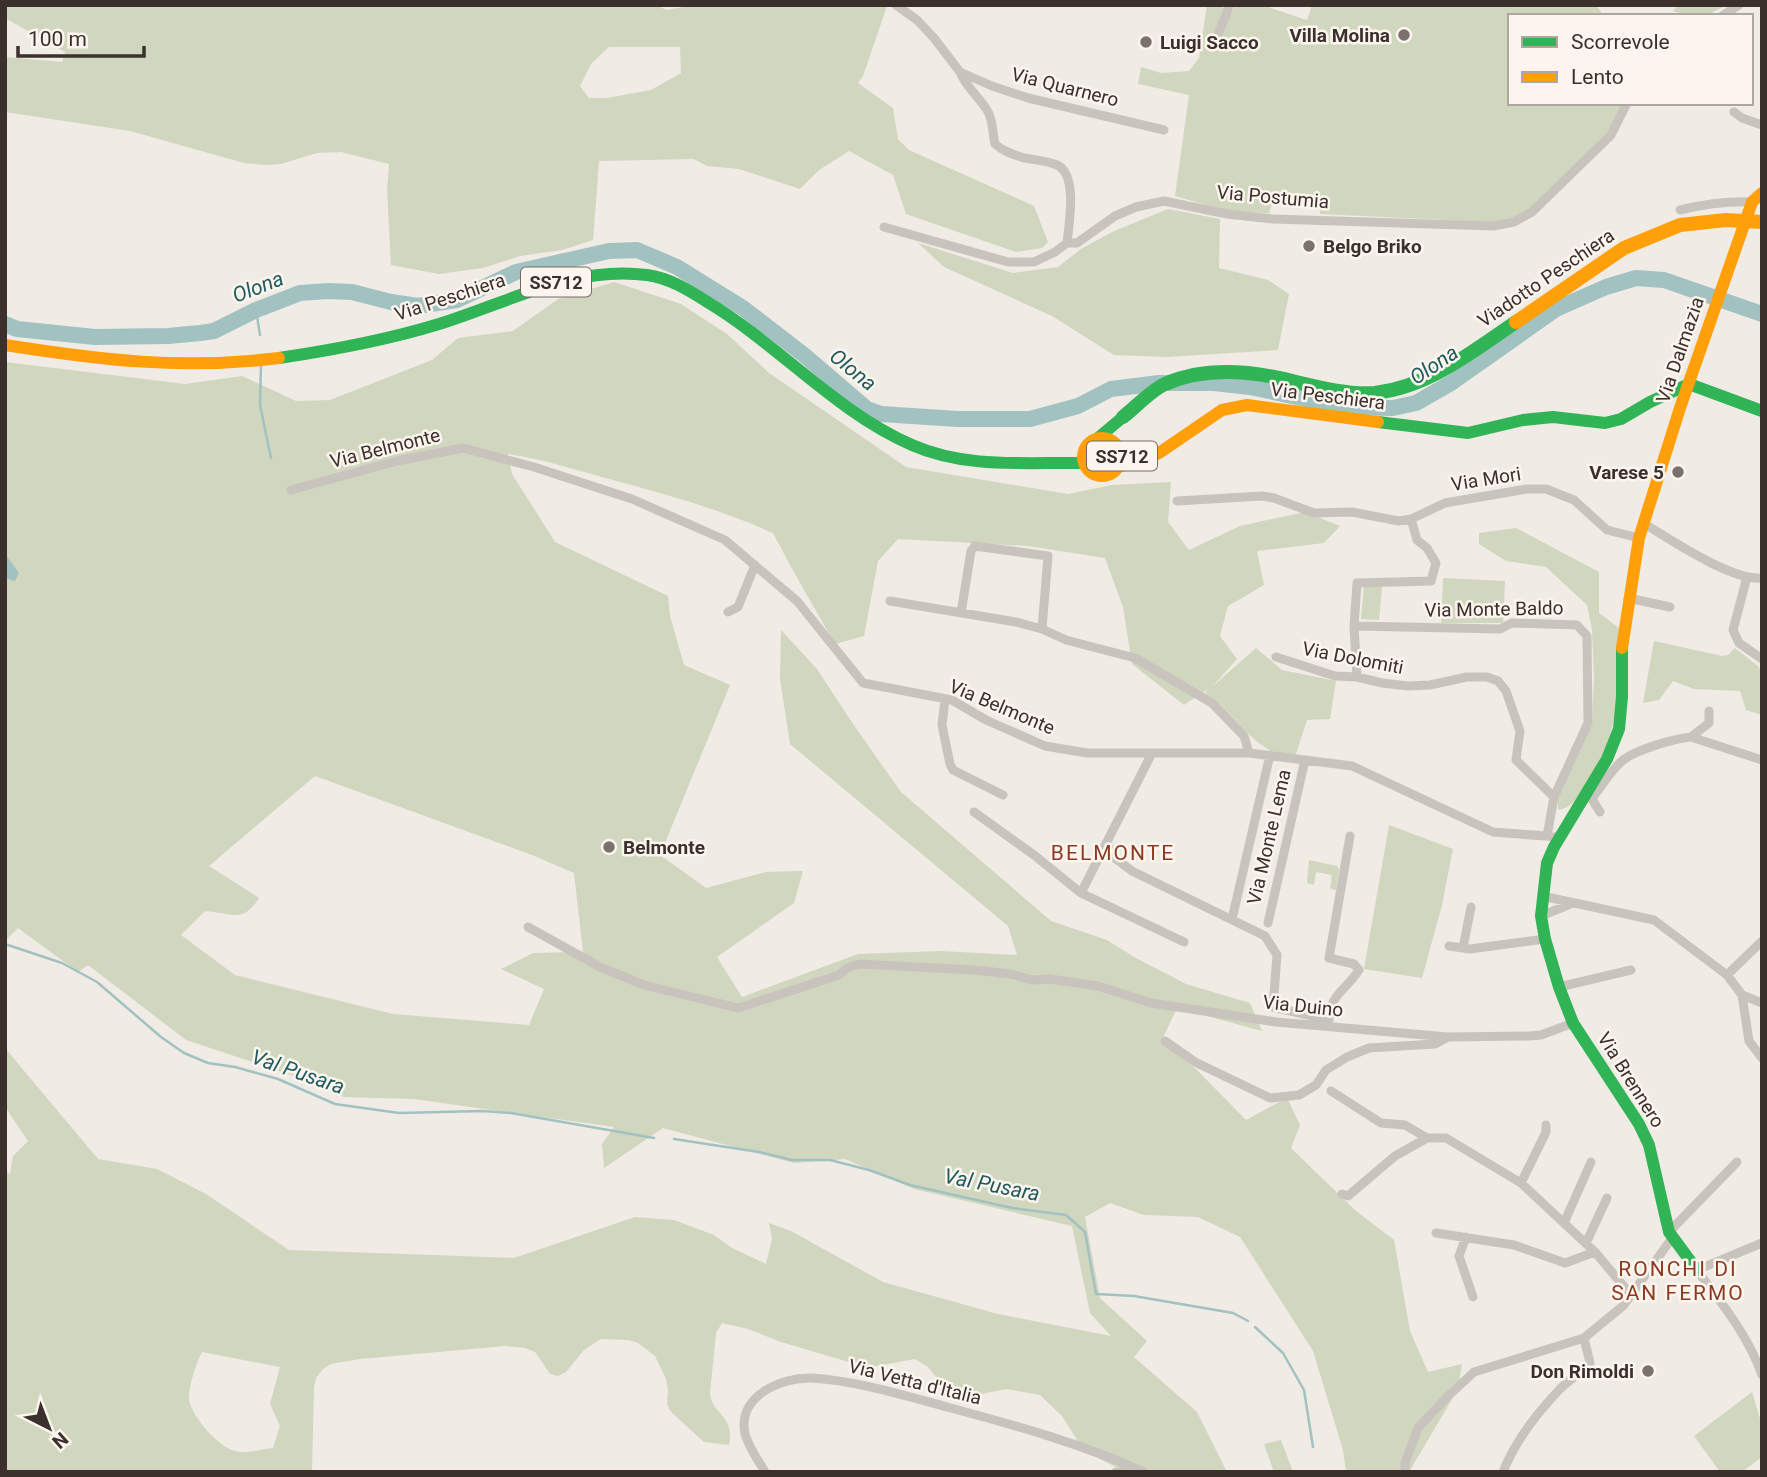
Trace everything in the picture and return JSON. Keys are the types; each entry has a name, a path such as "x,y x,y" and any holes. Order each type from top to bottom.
{"main road":[{"name":"Via Dalmazia","path":"1643,523 1714,310 1757,198"},
{"name":"Viadotto Peschiera","path":"1123,417 1163,384 1196,374 1241,372 1278,377 1329,390 1374,393 1412,384 1450,367 1624,248 1680,225 1726,220 1762,222"},
{"name":"Via Peschiera","path":"5,345 88,358 158,364 272,359 321,353 401,335 469,314 553,282 613,272 650,275 677,284 724,311 848,408 913,446 944,456 977,463 1063,462 1084,456 1098,438 1123,417"},
{"name":"Via Peschiera","path":"1084,456 1090,473 1101,477 1112,474 1124,458 1141,462 1159,453 1209,417 1247,405 1468,433 1522,420 1553,417 1605,423 1621,419 1689,384"},
{"path":"1689,384 1762,411"},
{"name":"SS712","path":"1123,417 1124,458"},
{"name":"SS712","path":"1098,438 1109,439 1124,458"},
{"name":"Via Brennero","path":"1643,523 1628,598 1622,646 1619,729 1589,796 1553,837 1541,916 1559,987 1573,1023 1639,1124 1649,1146 1670,1235 1697,1270"}],"street":[{"name":"Via Quarnero","path":"896,5 917,20 960,72 988,111 995,144 1002,151 1057,165 1069,176 1070,218 1067,243"},
{"path":"1214,44 1230,5"},
{"name":"Via Quarnero","path":"960,72 1028,98 1164,130"},
{"name":"Via Postumia","path":"884,227 1008,262 1034,262 1067,243 1077,243 1115,216 1136,207 1164,201 1227,214 1273,219 1493,226 1514,222 1532,212 1611,135 1626,105"},
{"path":"1734,112 1762,125"},
{"path":"1681,210 1705,204 1757,198"},
{"name":"Via Belmonte","path":"290,490 397,461 463,448 534,467 632,499 725,540 797,601 863,682 952,700 986,720 1045,746 1087,753 1249,753 1352,766 1493,832 1553,837"},
{"name":"Via Mori","path":"1177,501 1262,496 1314,513 1352,512 1399,521 1411,519 1445,503 1527,489 1546,489 1574,500 1607,530 1639,538"},
{"path":"1357,677 1354,625 1357,583 1431,581 1436,563 1427,548 1417,540 1411,519"},
{"path":"1643,523 1689,551 1747,577 1762,578"},
{"path":"961,613 971,551 975,546 1048,556 1042,629"},
{"path":"728,612 738,607 755,565"},
{"path":"1747,577 1733,630 1739,643 1762,659"},
{"path":"1628,598 1670,607"},
{"path":"890,601 1042,629 1066,640 1135,658 1212,702 1244,736 1249,753"},
{"name":"Via Monte Baldo","path":"1354,625 1500,629 1512,623 1577,625 1587,636 1588,723 1554,797"},
{"name":"Via Dolomiti","path":"1276,657 1335,676 1408,686 1430,685 1468,677 1487,677 1498,681 1506,691 1520,731 1516,760 1554,797"},
{"path":"945,699 942,725 953,770 1003,795"},
{"path":"1600,812 1589,796 1629,756 1691,737 1709,723 1709,712"},
{"path":"1691,737 1762,760"},
{"path":"1081,893 1152,753"},
{"path":"1232,919 1270,755"},
{"name":"Via Monte Lema","path":"1268,923 1305,760"},
{"path":"1553,837 1554,797"},
{"path":"974,813 1034,855 1081,893 1184,942"},
{"path":"1106,843 1116,859 1132,871 1265,936 1277,956 1273,1007 1329,1023 1331,1005 1343,986 1359,970 1354,964 1328,958 1350,836"},
{"path":"1542,897 1654,920 1727,975 1742,995 1749,1041 1762,1058"},
{"path":"1541,916 1573,904"},
{"path":"1463,948 1471,907"},
{"name":"Via Duino","path":"528,927 600,967 643,985 738,1008 839,975 847,968 859,964 1011,974 1032,980 1050,979 1098,986 1151,1003 1276,1022 1329,1023 1465,1040 1541,1035 1573,1023"},
{"path":"1449,946 1463,948 1545,939"},
{"path":"1727,975 1762,941"},
{"path":"1559,987 1631,970"},
{"path":"1742,995 1762,1003"},
{"path":"1503,1042 1524,1042 1541,1035"},
{"path":"1165,1041 1195,1062 1270,1098 1299,1095 1316,1085 1326,1070 1369,1048 1435,1044 1448,1037"},
{"path":"1331,1091 1381,1123 1405,1125 1427,1138"},
{"path":"1521,1183 1546,1132 1546,1125"},
{"path":"1342,1194 1348,1196 1395,1156 1427,1138 1446,1138 1521,1183 1595,1252 1631,1295"},
{"path":"1405,1472 1405,1463 1418,1428 1474,1372 1584,1338 1624,1305 1670,1235 1737,1161"},
{"path":"1564,1223 1591,1162"},
{"path":"1587,1244 1607,1198"},
{"path":"1436,1233 1514,1245 1565,1263 1595,1252"},
{"path":"1466,1237 1460,1256 1473,1297"},
{"path":"1761,1373 1750,1345 1732,1315 1697,1270 1762,1243"},
{"path":"1503,1472 1508,1458 1528,1428 1561,1388 1590,1363 1584,1338"},
{"name":"Via Vetta d'Italia","path":"765,1472 746,1434 744,1420 748,1409 753,1400 777,1384 810,1378 879,1389 1055,1437 1143,1472"},
{"path":"1116,1472 1124,1472"}],"green space":[{"path":"5,5 655,5 667,10 694,5 884,5 887,6 863,76 858,83 893,108 898,139 909,150 1034,206 1048,242 1042,248 1016,252 906,214 893,175 849,151 819,170 800,189 739,169 707,166 694,159 599,161 593,240 562,250 520,256 483,268 439,274 391,265 387,190 389,164 341,152 317,153 281,164 244,163 130,131 5,112 5,57 62,62 65,52 5,18","holes":["609,47 680,47 681,73 651,90 607,98 589,98 580,86 591,64"]},
{"path":"1207,5 1220,5 1231,14 1236,5 1262,5 1307,20 1312,5 1596,5 1603,14 1508,14 1508,105 1622,105 1609,132 1530,210 1514,218 1491,222 1320,214 1320,197 1297,194 1282,195 1272,204 1269,213 1227,211 1175,196 1189,95 1138,84 1141,67 1161,73 1189,71 1199,58"},
{"path":"1679,5 1726,5 1706,14 1673,11"},
{"path":"1168,209 1220,219 1219,268 1268,280 1289,294 1278,350 1167,357 1114,355 1052,316 944,267 918,243 1013,273 1058,267 1081,249 1112,232"},
{"path":"614,282 681,304 727,334 769,373 906,467 1068,494 1112,485 1171,482 1168,522 1189,550 1240,526 1305,512 1340,526 1324,543 1257,551 1264,585 1228,606 1220,636 1237,659 1212,687 1256,648 1282,670 1336,681 1330,719 1307,720 1296,754 1282,754 1256,741 1223,707 1205,693 1208,689 1184,705 1132,664 1123,607 1105,558 1028,546 898,539 878,561 864,636 835,644 773,533 674,497 548,462 508,454 512,474 555,542 668,596 670,616 684,665 730,685 660,855 706,888 766,872 803,871 794,903 717,957 742,997 858,954 941,951 1017,955 1008,926 790,744 780,679 781,630 817,669 901,792 1051,921 1107,940 1186,984 1250,1003 1262,1031 1177,1008 1161,1042 1195,1068 1246,1120 1287,1098 1300,1125 1291,1148 1356,1211 1394,1240 1410,1331 1428,1372 1462,1364 1458,1389 1409,1472 1346,1472 1343,1450 1313,1351 1240,1237 1198,1217 1144,1215 1110,1203 1085,1217 1100,1298 1147,1341 1134,1357 1197,1412 1227,1472 1126,1472 1084,1451 1062,1416 1040,1395 1006,1389 953,1398 928,1367 915,1359 871,1367 722,1323 716,1333 710,1393 712,1401 729,1427 729,1445 704,1442 670,1411 667,1404 666,1379 655,1356 638,1343 601,1339 584,1350 566,1372 558,1376 550,1374 535,1352 505,1346 331,1364 316,1378 314,1387 312,1472 5,1472 5,1171 10,1174 13,1156 28,1141 5,1107 5,1048 98,1159 157,1169 206,1194 289,1250 514,1258 635,1217 674,1220 714,1235 732,1248 766,1264 772,1239 769,1223 791,1231 883,1282 998,1314 1111,1336 1090,1313 1072,1226 914,1189 845,1159 794,1163 663,1128 604,1168 602,1144 614,1127 414,1099 344,1097 297,1077 186,1040 88,965 78,972 18,928 5,941 5,362 185,384 242,376 296,401 330,400 432,360 458,338 513,331 558,299","holes":["315,776 532,855 574,873 583,952 533,953 501,969 544,989 529,1025 393,1014 235,975 181,935 205,911 236,915 253,906 259,898 209,866","202,1352 280,1367 270,1404 280,1426 273,1448 235,1451 221,1444 200,1422 191,1406 189,1394"]},
{"path":"1516,528 1599,572 1599,613 1619,628 1618,690 1607,745 1578,796 1569,806 1560,810 1558,796 1592,724 1592,629 1587,605 1546,567 1506,561 1479,544 1479,533"},
{"path":"1443,578 1505,581 1503,623 1441,623"},
{"path":"1364,586 1382,587 1379,620 1361,619"},
{"path":"1654,641 1722,656 1728,655 1735,648 1759,667 1762,676 1762,715 1746,710 1740,691 1694,689 1673,681 1659,700 1643,703"},
{"path":"1389,825 1453,849 1442,905 1422,978 1364,969"},
{"path":"1309,860 1337,866 1339,869 1336,890 1330,889 1332,875 1316,872 1314,885 1307,883"},
{"path":"1752,1392 1762,1425 1762,1457 1742,1472 1720,1472 1694,1436"},
{"path":"1281,1440 1293,1472 1274,1472 1264,1444"}],"water":[{"path":"5,554 19,573 15,581 5,578"}],"waterway":[{"name":"Olona","path":"5,324 17,329 95,337 200,333 214,331 256,310 300,293 352,292 418,306 457,300 516,272 609,251 637,250 677,267 743,308 867,409 881,414 958,419 1030,419 1078,406 1111,389 1159,383 1214,383 1250,387 1345,407 1393,408 1416,403 1451,383 1556,309 1606,287 1636,278 1664,280 1762,314"},
{"path":"256,310 260,335"},
{"path":"261,364 260,405 271,458"},
{"name":"Val Pusara","path":"5,944 62,963 97,982 161,1037 184,1053 208,1063 235,1067 278,1079 335,1104 399,1113 511,1113 654,1138"},
{"name":"Val Pusara","path":"674,1139 792,1160 830,1160 910,1185 1012,1208 1066,1215 1085,1232 1096,1294 1134,1296 1233,1313 1248,1321"},
{"name":"Val Pusara","path":"1255,1327 1283,1353 1304,1390 1313,1447"}],"traffic: fast":[{"path":"279,358 360,344 419,330 541,288 593,275 647,275 672,282 709,303 858,415 912,445 933,453 975,461 1084,463"},
{"path":"1123,417 1165,384 1181,378 1213,373 1264,375 1355,393 1395,389 1432,376 1467,356 1516,322"},
{"path":"1689,384 1762,411"},
{"path":"1378,422 1468,433 1523,420 1553,417 1605,423 1621,419 1689,384"},
{"path":"1098,438 1123,417"},
{"path":"1622,648 1619,729 1607,759 1547,863 1541,916 1559,987 1573,1023 1639,1124 1649,1145 1669,1232 1697,1270"}],"traffic: slow":[{"path":"1622,648 1639,538 1680,408 1752,202 1762,193"},
{"path":"1516,322 1624,248 1680,225 1726,220 1762,222"},
{"path":"5,345 141,362 243,362 279,358"},
{"path":"1120,466 1141,462 1159,453 1222,410 1247,405 1378,422"},
{"path":"1102,438 1116,443 1121,457 1116,471 1102,476 1088,471 1083,457 1088,443 1102,438"}],"place":[{"name":"Villa Molina","path":"1404,35"},
{"name":"Luigi Sacco","path":"1146,42"},
{"name":"Belgo Briko","path":"1309,246"},
{"name":"Varese 5","path":"1678,472"},
{"name":"Belmonte","path":"609,847"},
{"name":"Don Rimoldi","path":"1648,1371"}],"district":[{"name":"BELMONTE","path":"1113,853"},
{"name":"RONCHI DI SAN FERMO","path":"1678,1281"}]}
